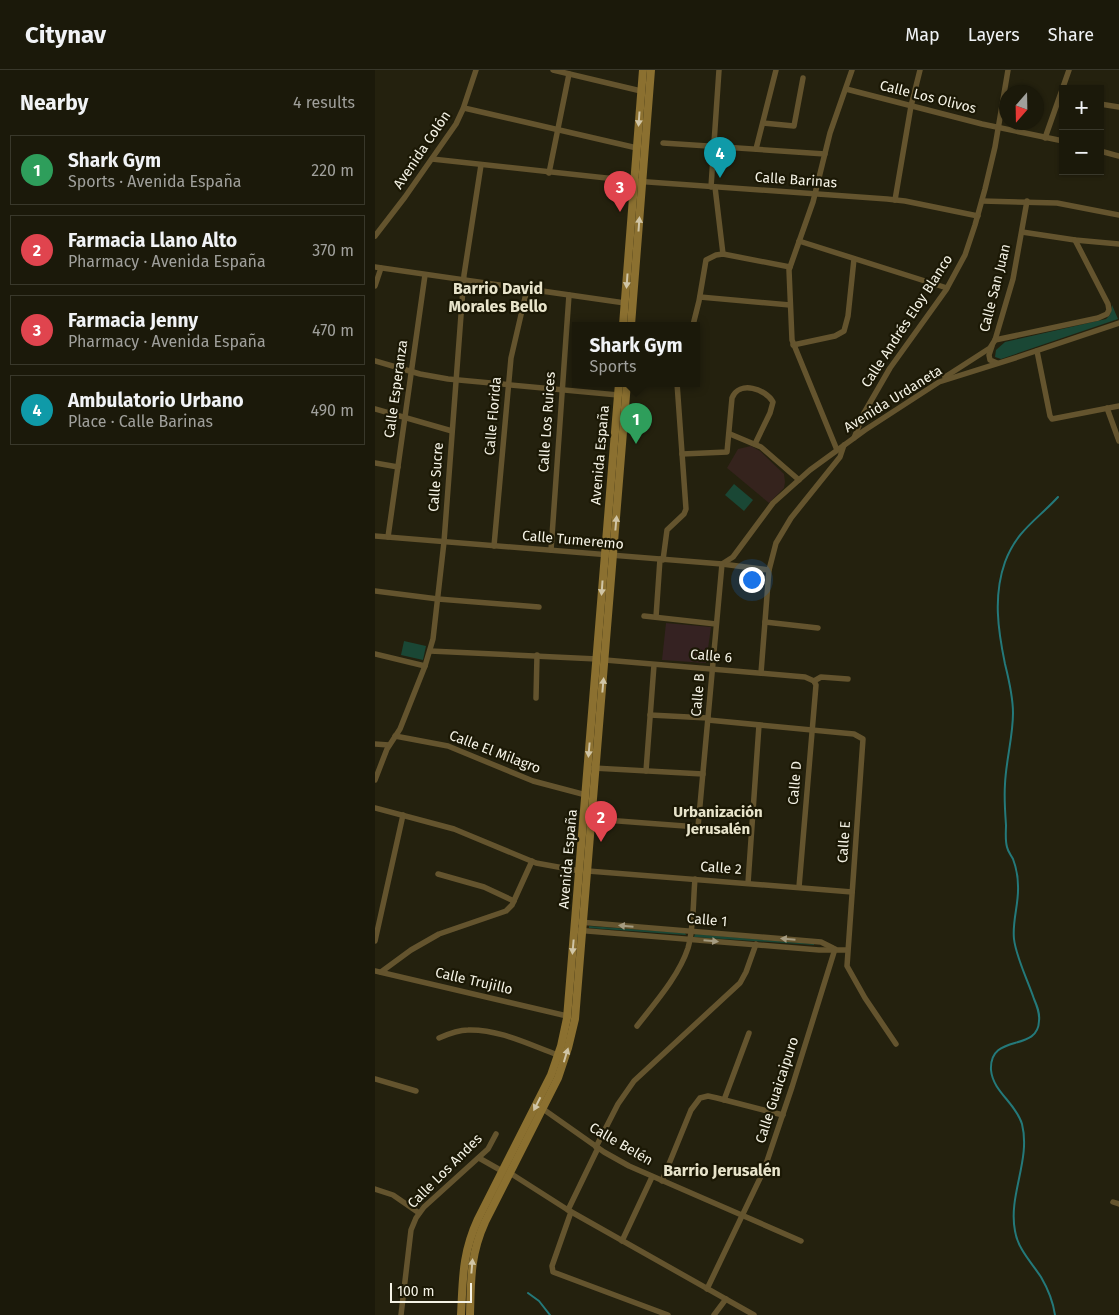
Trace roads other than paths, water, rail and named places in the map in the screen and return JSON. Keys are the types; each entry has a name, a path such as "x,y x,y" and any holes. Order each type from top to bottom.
{"main road":[{"path":"631,322 638,182 637,148 643,70"},
{"path":"623,322 651,70"},
{"name":"Avenida España","path":"461,1315 463,1268 466,1249 478,1219 543,1110 562,1068 573,1029 579,926 584,871 592,819 592,768 609,555 619,387"},
{"name":"Avenida España","path":"609,555 627,387"},
{"name":"Avenida España","path":"584,871 586,795 592,768"},
{"name":"Avenida España","path":"469,1315 471,1268 474,1251 506,1172 558,1055 567,1016 579,926"}],"street":[{"name":"Avenida Colón","path":"375,236 456,124 477,70"},
{"path":"553,70 641,91"},
{"path":"719,70 713,146 713,187 723,254"},
{"path":"756,149 776,70"},
{"path":"837,450 793,345 791,334 790,267 815,194 830,134 852,70"},
{"path":"895,200 911,106 920,70"},
{"name":"Calle Andrés Eloy Blanco","path":"854,438 864,413 890,368 947,288 965,255 982,201 1009,70"},
{"path":"1065,85 1069,70"},
{"path":"549,173 569,74"},
{"path":"763,122 794,126 803,78"},
{"name":"Calle Los Olivos","path":"846,90 1059,141"},
{"path":"1045,138 1059,103"},
{"path":"1104,105 1119,107"},
{"path":"463,108 637,148"},
{"path":"663,143 825,154"},
{"path":"1104,152 1119,156"},
{"name":"Calle Barinas","path":"432,159 638,182 895,200 978,216"},
{"name":"Calle Sucre","path":"375,780 389,745 400,729 431,650 444,542 464,281 481,165"},
{"path":"982,201 1057,203 1119,214"},
{"name":"Calle San Juan","path":"939,382 993,343 1013,279 1027,201"},
{"path":"1022,232 1119,244"},
{"path":"998,363 989,360 993,343 1098,318 1107,314 1109,310 1108,304 1075,240"},
{"path":"799,242 947,288"},
{"path":"694,322 706,260 716,254 790,267"},
{"path":"793,345 835,336 844,331 848,316 854,259"},
{"path":"375,286 378,268 625,303"},
{"name":"Calle Esperanza","path":"389,537 425,275"},
{"name":"Calle Florida","path":"494,546 515,337 527,289"},
{"name":"Calle Los Ruices","path":"551,550 569,295"},
{"path":"700,297 790,305"},
{"name":"Avenida Urdaneta","path":"722,564 733,557 773,503 799,480 854,438 939,382 1119,323"},
{"path":"1037,351 1052,419 1119,406"},
{"path":"375,360 411,372 456,380 618,395"},
{"path":"656,617 667,530 686,510 677,387"},
{"path":"682,454 727,452 733,394 738,389 744,388 761,391 772,398 773,403 755,444"},
{"path":"1107,408 1119,441"},
{"path":"375,409 452,432"},
{"path":"730,434 755,444 776,459 799,480"},
{"path":"761,673 769,570 776,543 784,529 840,457 844,445"},
{"path":"375,463 398,467"},
{"name":"Calle Tumeremo","path":"375,536 722,564 769,570"},
{"name":"Calle B","path":"698,828 722,564"},
{"path":"375,591 438,599 539,607"},
{"path":"644,616 716,624"},
{"path":"765,622 818,628"},
{"path":"431,650 601,659"},
{"path":"375,654 425,666"},
{"path":"536,698 537,656"},
{"name":"Calle 6","path":"601,659 805,677 814,681 821,677 848,679"},
{"path":"646,771 654,665"},
{"name":"Calle D","path":"799,887 816,686 814,681"},
{"path":"650,715 812,730"},
{"path":"747,883 759,725"},
{"name":"Calle E","path":"812,730 854,734 862,737 864,743 847,966 896,1044"},
{"name":"Calle El Milagro","path":"395,736 448,746 533,781 586,795"},
{"path":"375,744 389,745"},
{"path":"592,768 703,774"},
{"name":"Calle 2","path":"375,808 454,829 532,862 584,871 852,892"},
{"path":"375,941 403,815"},
{"path":"592,819 751,831"},
{"path":"378,971 424,942 450,930 506,911 514,901 532,862"},
{"path":"438,874 475,884 514,901"},
{"path":"637,1026 659,998 677,971 686,953 690,939 695,879"},
{"name":"Calle 1","path":"579,926 690,931 821,942 835,948 847,950"},
{"name":"Calle 1","path":"579,926 690,939 819,950 835,948"},
{"path":"667,1315 553,1272 552,1266 570,1211 597,1147 618,1104 633,1081 740,983 756,944"},
{"name":"Calle Guaicaipuro","path":"707,1289 741,1216 759,1183 783,1115 835,948"},
{"name":"Calle Trujillo","path":"378,971 567,1016"},
{"path":"439,1038 457,1032 477,1030 506,1036 558,1055"},
{"path":"724,1100 749,1033"},
{"path":"375,1079 416,1091"},
{"path":"662,1181 697,1100 703,1096 783,1115"},
{"name":"Calle Belén","path":"543,1110 597,1147 652,1177 801,1241"},
{"name":"Calle Los Andes","path":"401,1315 411,1230 419,1213 489,1149 496,1134"},
{"path":"479,1158 754,1315"},
{"path":"622,1241 652,1177"},
{"path":"375,1190 393,1195 419,1213"},
{"path":"714,1315 726,1299"}],"waterway":[{"path":"1055,1315 1052,1300 1046,1286 1022,1250 1015,1231 1014,1204 1024,1151 1024,1137 1019,1117 996,1085 991,1070 992,1058 998,1051 1005,1046 1031,1037 1037,1031 1039,1021 1039,1012 1014,939 1018,883 1014,862 1006,844 1005,799 1013,707 999,626 999,588 1005,562 1015,542 1028,526 1058,497"},
{"path":"528,1293 539,1301 550,1315"}],"place":[{"name":"Ambulatorio Urbano","path":"720,178"},
{"name":"Farmacia Jenny","path":"620,212"},
{"name":"Shark Gym","path":"636,444"},
{"name":"Farmacia Llano Alto","path":"601,842"}],"district":[{"name":"Barrio David Morales Bello","path":"498,297"},
{"name":"Urbanización Jerusalén","path":"718,820"},
{"name":"Barrio Jerusalén","path":"722,1170"}]}
